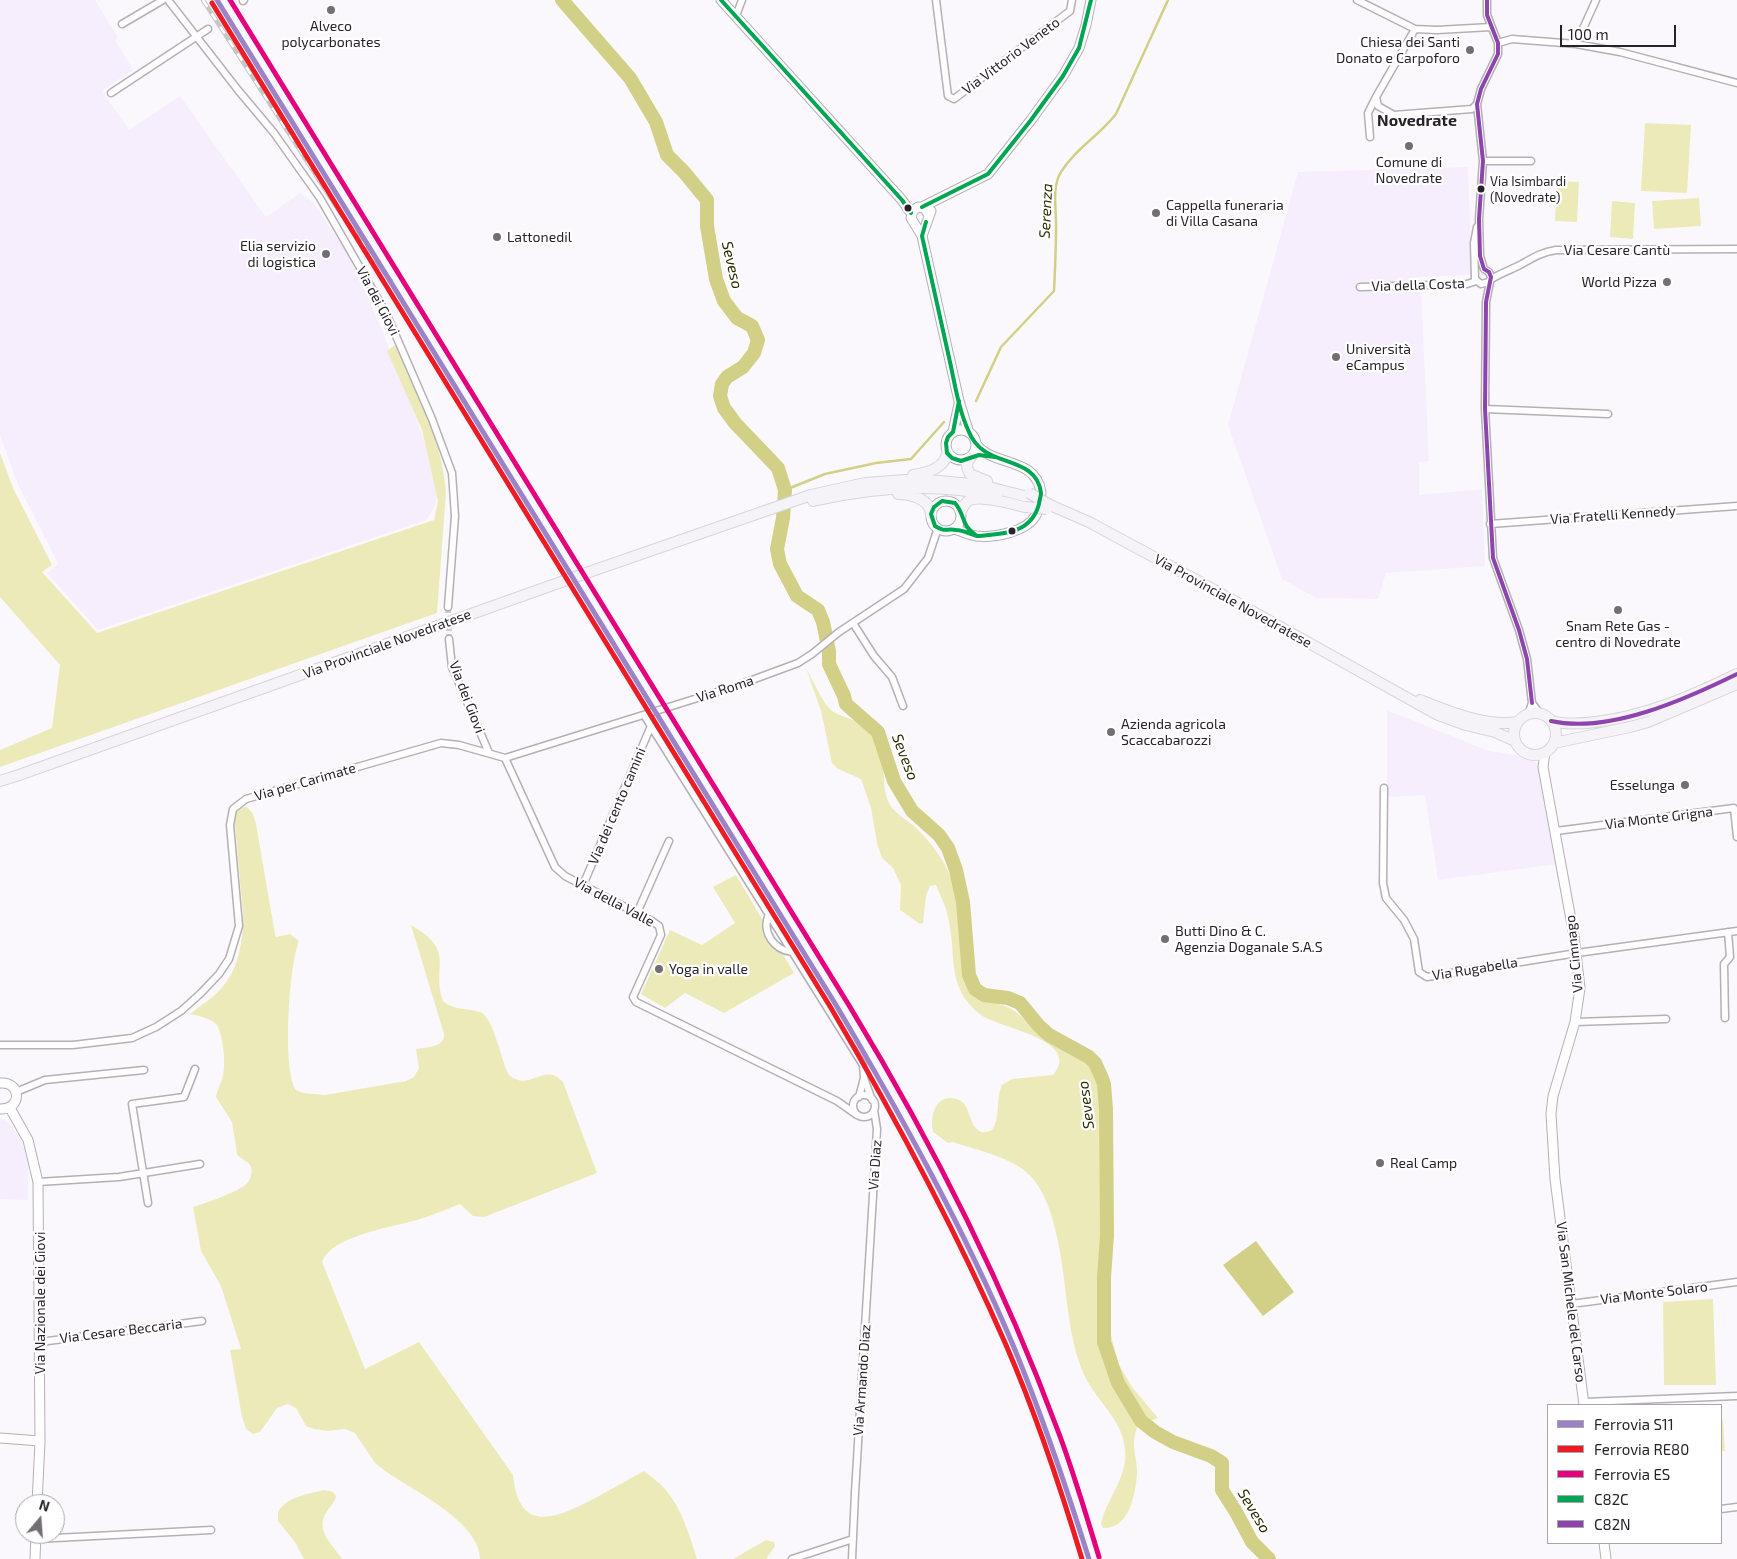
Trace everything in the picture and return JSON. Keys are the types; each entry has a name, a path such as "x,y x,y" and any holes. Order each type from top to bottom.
{"main road":[{"path":"721,0 902,200 917,209 926,210 927,219 922,236"},
{"path":"969,433 959,401 922,236 911,218 917,209 988,174 1063,76 1079,48 1091,0"},
{"path":"915,224 922,225 939,199"},
{"path":"953,432 959,401"},
{"path":"852,494 904,494 914,496 928,505 934,524 938,528 945,531 954,529 977,536 1004,534 1024,527 1036,515 1041,494 1032,473 1021,466 982,450 976,444 974,438 963,430 953,432 948,436 946,458 941,465 928,472 881,481"},
{"path":"976,444 975,450 967,462 970,474 1027,500"},
{"path":"947,453 952,458 958,460 979,455 995,456"},
{"name":"Via Provinciale Novedratese","path":"0,781 775,508 834,490 881,481 928,480 981,485 1048,507 1105,532 1436,714 1466,725 1495,732 1515,741"},
{"name":"Via Provinciale Novedratese","path":"794,503 899,489 948,490 1027,500"},
{"path":"931,514 936,504 945,500 955,503 968,530 977,536"},
{"path":"954,529 958,525 964,504 972,500 1027,500"},
{"name":"Via Provinciale Novedratese","path":"1361,672 1407,695 1446,710 1492,722 1518,722"},
{"path":"1737,674 1696,694 1636,715 1584,724 1551,721 1540,714 1528,715 1518,722 1514,734 1515,741 1522,751 1539,754 1554,743 1648,722 1737,684"},
{"path":"1551,721 1555,732 1554,743"},
{"name":"Via Cimnago","path":"1539,754 1556,831 1577,953 1580,988 1575,1022 1552,1096 1557,1198"},
{"path":"0,1082 8,1083 16,1092 16,1101 10,1108 0,1109"},
{"name":"Via Nazionale dei Giovi","path":"10,1108 28,1140 38,1182 40,1441 37,1494"},
{"name":"Via San Michele del Carso","path":"1557,1198 1584,1404"},
{"path":"0,1438 40,1441"},
{"path":"35,1559 36,1544"},
{"path":"1604,1544 1606,1559"}],"street":[{"path":"122,24 163,0"},
{"name":"Via dei Giovi","path":"168,0 232,83 274,133 320,198 386,313 432,419 452,473 456,516 448,607"},
{"path":"736,16 742,0"},
{"name":"Via Vittorio Veneto","path":"936,0 948,96 954,99 1070,11 1072,0"},
{"path":"1357,0 1415,29 1436,30 1491,27"},
{"path":"1375,8 1378,0"},
{"path":"1487,0 1487,15 1498,43 1498,54 1481,89 1477,104 1483,161 1480,256 1486,269 1491,274 1486,302 1485,409 1490,524 1493,558 1519,630 1527,659 1532,703 1528,715"},
{"path":"1576,44 1596,0"},
{"path":"111,93 208,29"},
{"path":"1370,137 1368,114 1415,29"},
{"path":"1498,43 1512,39 1576,44 1620,52 1737,83"},
{"path":"1376,97 1378,106 1394,115 1472,109 1477,104"},
{"path":"1483,161 1531,161"},
{"path":"1480,219 1474,243 1477,280 1486,302"},
{"name":"Via Cesare Cantù","path":"1489,281 1536,255 1556,250 1737,249"},
{"path":"1477,280 1478,270 1486,269 1501,273"},
{"path":"1477,280 1485,284 1489,281"},
{"name":"Via della Costa","path":"1360,287 1467,284 1477,280"},
{"path":"1485,409 1608,414"},
{"name":"Via Fratelli Kennedy","path":"1490,524 1737,506"},
{"name":"Via Roma","path":"504,758 733,687 798,663 831,638 904,589 928,558 938,528"},
{"path":"853,623 874,656 892,677 903,706"},
{"name":"Via dei Giovi","path":"448,639 452,667 489,753"},
{"path":"1532,703 1540,714"},
{"path":"644,715 862,1066 874,1110 870,1115 860,1116"},
{"name":"Via dei cento camini","path":"583,885 651,726"},
{"name":"Via per Carimate","path":"0,1044 73,1045 132,1038 156,1027 181,1012 202,993 219,974 229,958 240,926 230,825 233,809 246,799 441,743 460,745 489,753"},
{"path":"489,753 504,758"},
{"name":"Via della Valle","path":"504,758 555,867 565,876 659,926 661,935 633,997 636,1002 837,1101"},
{"name":"Via Rugabella","path":"1384,788 1383,883 1386,898 1404,920 1414,939 1419,972 1427,977 1577,953 1737,931"},
{"name":"Via Monte Grigna","path":"1556,831 1734,808 1737,837"},
{"path":"637,913 669,841"},
{"path":"768,914 766,930 776,946 783,951 792,952"},
{"path":"1725,1018 1724,964 1730,957 1728,932"},
{"path":"1575,1022 1666,1019"},
{"path":"148,1203 132,1104 184,1097 195,1069"},
{"path":"16,1092 38,1082 53,1078 144,1070"},
{"path":"860,1116 853,1108 864,1078"},
{"path":"837,1101 866,1096 872,1100"},
{"path":"837,1101 877,1129"},
{"name":"Via Diaz","path":"873,1201 877,1129 874,1110"},
{"path":"38,1182 144,1174 200,1164"},
{"name":"Via Armando Diaz","path":"852,1559 873,1201"},
{"name":"Via Monte Solaro","path":"1571,1304 1737,1282"},
{"name":"Via Cesare Beccaria","path":"40,1342 202,1321"},
{"path":"1584,1404 1737,1396"},
{"path":"1722,1509 1737,1507"},
{"path":"65,1535 211,1530"},
{"path":"792,1559 853,1539"}],"shaded area":[{"path":"0,0 95,0 118,37 115,40 133,70 102,91 129,130 180,96 266,217 300,193 313,202 350,257 383,332 420,429 440,487 434,508 426,520 98,630 47,573 58,564 18,485 0,435"},
{"path":"1645,123 1691,125 1687,193 1641,191"},
{"name":"Università eCampus","path":"1468,167 1472,275 1417,277 1421,289 1429,461 1419,462 1419,495 1482,489 1485,566 1386,573 1378,599 1316,598 1282,579 1228,425 1298,172"},
{"path":"1557,181 1579,182 1577,222 1555,221"},
{"path":"1699,198 1701,226 1654,229 1652,201"},
{"path":"1612,201 1635,203 1633,239 1610,237"},
{"path":"396,344 428,417 444,474 446,493 437,613 0,767 0,750 52,728 60,665 0,597 0,453 13,488 52,565 42,572 97,633 434,520 438,501 422,430 387,351"},
{"path":"806,668 829,708 839,715 864,724 874,733 879,741 883,759 886,795 891,807 925,837 936,850 948,871 958,900 966,974 972,993 979,998 1003,1005 1017,1013 1039,1033 1087,1061 1095,1069 1100,1080 1103,1095 1102,1114 1106,1116 1106,1317 1119,1365 1132,1387 1158,1418 1138,1425 1134,1439 1137,1475 1132,1501 1125,1517 1112,1527 1103,1528 1101,1524 1123,1469 1125,1449 1123,1438 1119,1427 1087,1380 1076,1353 1059,1246 1052,1216 1044,1197 1034,1180 1018,1166 986,1152 953,1142 948,1143 933,1132 932,1125 936,1106 945,1099 951,1098 959,1100 966,1106 972,1123 981,1132 992,1130 995,1125 1002,1085 1012,1079 1053,1075 1059,1063 1057,1053 1048,1044 1035,1037 981,1015 962,994 954,970 948,917 936,885 930,886 926,896 923,923 920,924 900,910 901,885 893,868 882,858 877,843 871,808 861,779 838,769 832,763 821,711"},
{"path":"1387,710 1489,751 1522,756 1540,764 1558,864 1438,880 1425,795 1387,797"},
{"path":"247,807 253,814 256,824 276,937 290,934 299,941 292,971 288,1017 289,1061 296,1090 303,1093 325,1095 406,1081 414,1077 419,1068 416,1049 434,1046 441,1042 444,1034 411,925 434,943 438,951 440,960 440,989 443,1001 451,1006 480,1012 485,1016 493,1030 509,1075 517,1080 524,1081 549,1075 556,1076 563,1082 597,1173 484,1217 473,1216 460,1204 420,1219 365,1233 338,1245 328,1253 322,1262 365,1369 419,1342 513,1475 517,1495 523,1507 532,1514 543,1517 569,1511 644,1471 663,1486 676,1505 697,1559 480,1559 477,1545 469,1532 457,1519 375,1463 355,1433 345,1429 328,1431 306,1426 296,1408 288,1404 277,1408 260,1432 253,1434 246,1429 242,1417 230,1350 241,1349 221,1286 201,1251 193,1207 220,1198 245,1185 248,1182 252,1169 237,1154 232,1122 216,1097 224,1070 222,1041 218,1028 211,1020 190,1014 215,995 225,984 231,975 238,956 241,945 243,914 234,814 237,808"},
{"path":"736,875 794,973 724,1013 685,993 665,1008 641,994 670,930 702,945 735,923 713,887"},
{"path":"0,1118 14,1129 23,1145 28,1166 28,1200 0,1199"},
{"path":"1256,1241 1294,1292 1263,1316 1223,1265"},
{"path":"1713,1299 1716,1385 1664,1385 1663,1302"},
{"path":"1722,1420 1723,1420 1725,1451 1722,1451"},
{"path":"324,1490 333,1492 336,1496 323,1520 324,1532 326,1538 342,1559 304,1559 295,1542 278,1521 278,1512 286,1503 292,1500"},
{"path":"766,1540 774,1542 775,1546 766,1559 733,1559"}],"waterway":[{"name":"Seveso","path":"562,0 630,78 656,122 667,155 707,200 707,226 716,279 724,301 737,318 752,326 758,340 754,353 743,367 727,377 722,384 720,396 724,408 735,423 778,468 785,490 783,518 777,549 780,564 797,596 818,610 823,622 829,651 829,664 846,704 878,732 894,781 912,811 939,835 948,848 956,870 963,902 969,975 975,989 984,995 1008,998 1020,1003 1049,1035 1089,1057 1095,1063 1101,1076 1104,1084 1106,1109 1107,1236 1104,1277 1104,1342 1118,1383 1141,1421 1155,1432 1173,1442 1211,1456 1222,1463 1222,1490 1252,1542 1269,1559"},
{"name":"Serenza","path":"976,401 1001,347 1054,291 1055,192 1058,178 1073,156 1103,129 1116,114 1168,0"},
{"name":"Serenza","path":"785,490 825,474 876,463 911,459 944,422"}],"tunnel":[{"path":"448,607 449,639"}],"railway":[{"path":"203,0 339,211 391,281"}],"rail line":[{"name":"S11","path":"217,0 836,1005 884,1088 930,1172 994,1301 1034,1398 1089,1559"},
{"name":"ES","path":"230,0 850,1007 909,1109 964,1214 1014,1321 1064,1447 1099,1557"},
{"name":"RE80","path":"212,3 831,1008 878,1090 945,1216 1006,1345 1047,1450 1082,1559"}],"transit line":[{"name":"C82C","path":"721,0 902,200 911,213"},
{"name":"C82C","path":"922,207 988,174 1063,76 1079,48 1091,0"},
{"name":"C82N","path":"1487,0 1487,15 1498,43 1498,54 1481,89 1477,104 1483,161 1479,219 1480,256 1484,269 1489,272 1491,277 1486,302 1485,409 1493,558 1519,630 1527,659 1532,703"},
{"name":"C82C","path":"926,222 922,236 958,398 971,437 981,449 991,455 1026,469 1033,475 1041,493 1035,514 1023,527 1006,533 977,536"},
{"name":"C82C","path":"959,401 953,432 948,437 946,443 947,453 952,458 961,461 979,455 995,457"},
{"name":"C82C","path":"942,501 955,503 961,512 965,524 977,536 935,526 931,514 934,507 942,501"},
{"name":"C82N","path":"1551,721 1574,724 1597,723 1647,712 1695,694 1737,674"}],"place":[{"name":"Alveco polycarbonates","path":"331,10"},
{"name":"Chiesa dei Santi Donato e Carpoforo","path":"1470,50"},
{"name":"Comune di Novedrate","path":"1409,146"},
{"name":"Via Isimbardi (Novedrate)","path":"1481,189"},
{"name":"Cappella funeraria di Villa Casana","path":"1156,213"},
{"name":"Lattonedil","path":"497,237"},
{"name":"Elia servizio di logistica","path":"326,254"},
{"name":"World Pizza","path":"1667,282"},
{"name":"Università eCampus","path":"1336,357"},
{"name":"Snam Rete Gas - centro di Novedrate","path":"1618,610"},
{"name":"Azienda agricola Scaccabarozzi","path":"1111,732"},
{"name":"Esselunga","path":"1685,785"},
{"name":"Butti Dino & C. Agenzia Doganale S.A.S","path":"1165,939"},
{"name":"Yoga in valle","path":"659,969"},
{"name":"Real Camp","path":"1380,1163"}],"district":[{"name":"Novedrate","path":"1417,121"}]}
